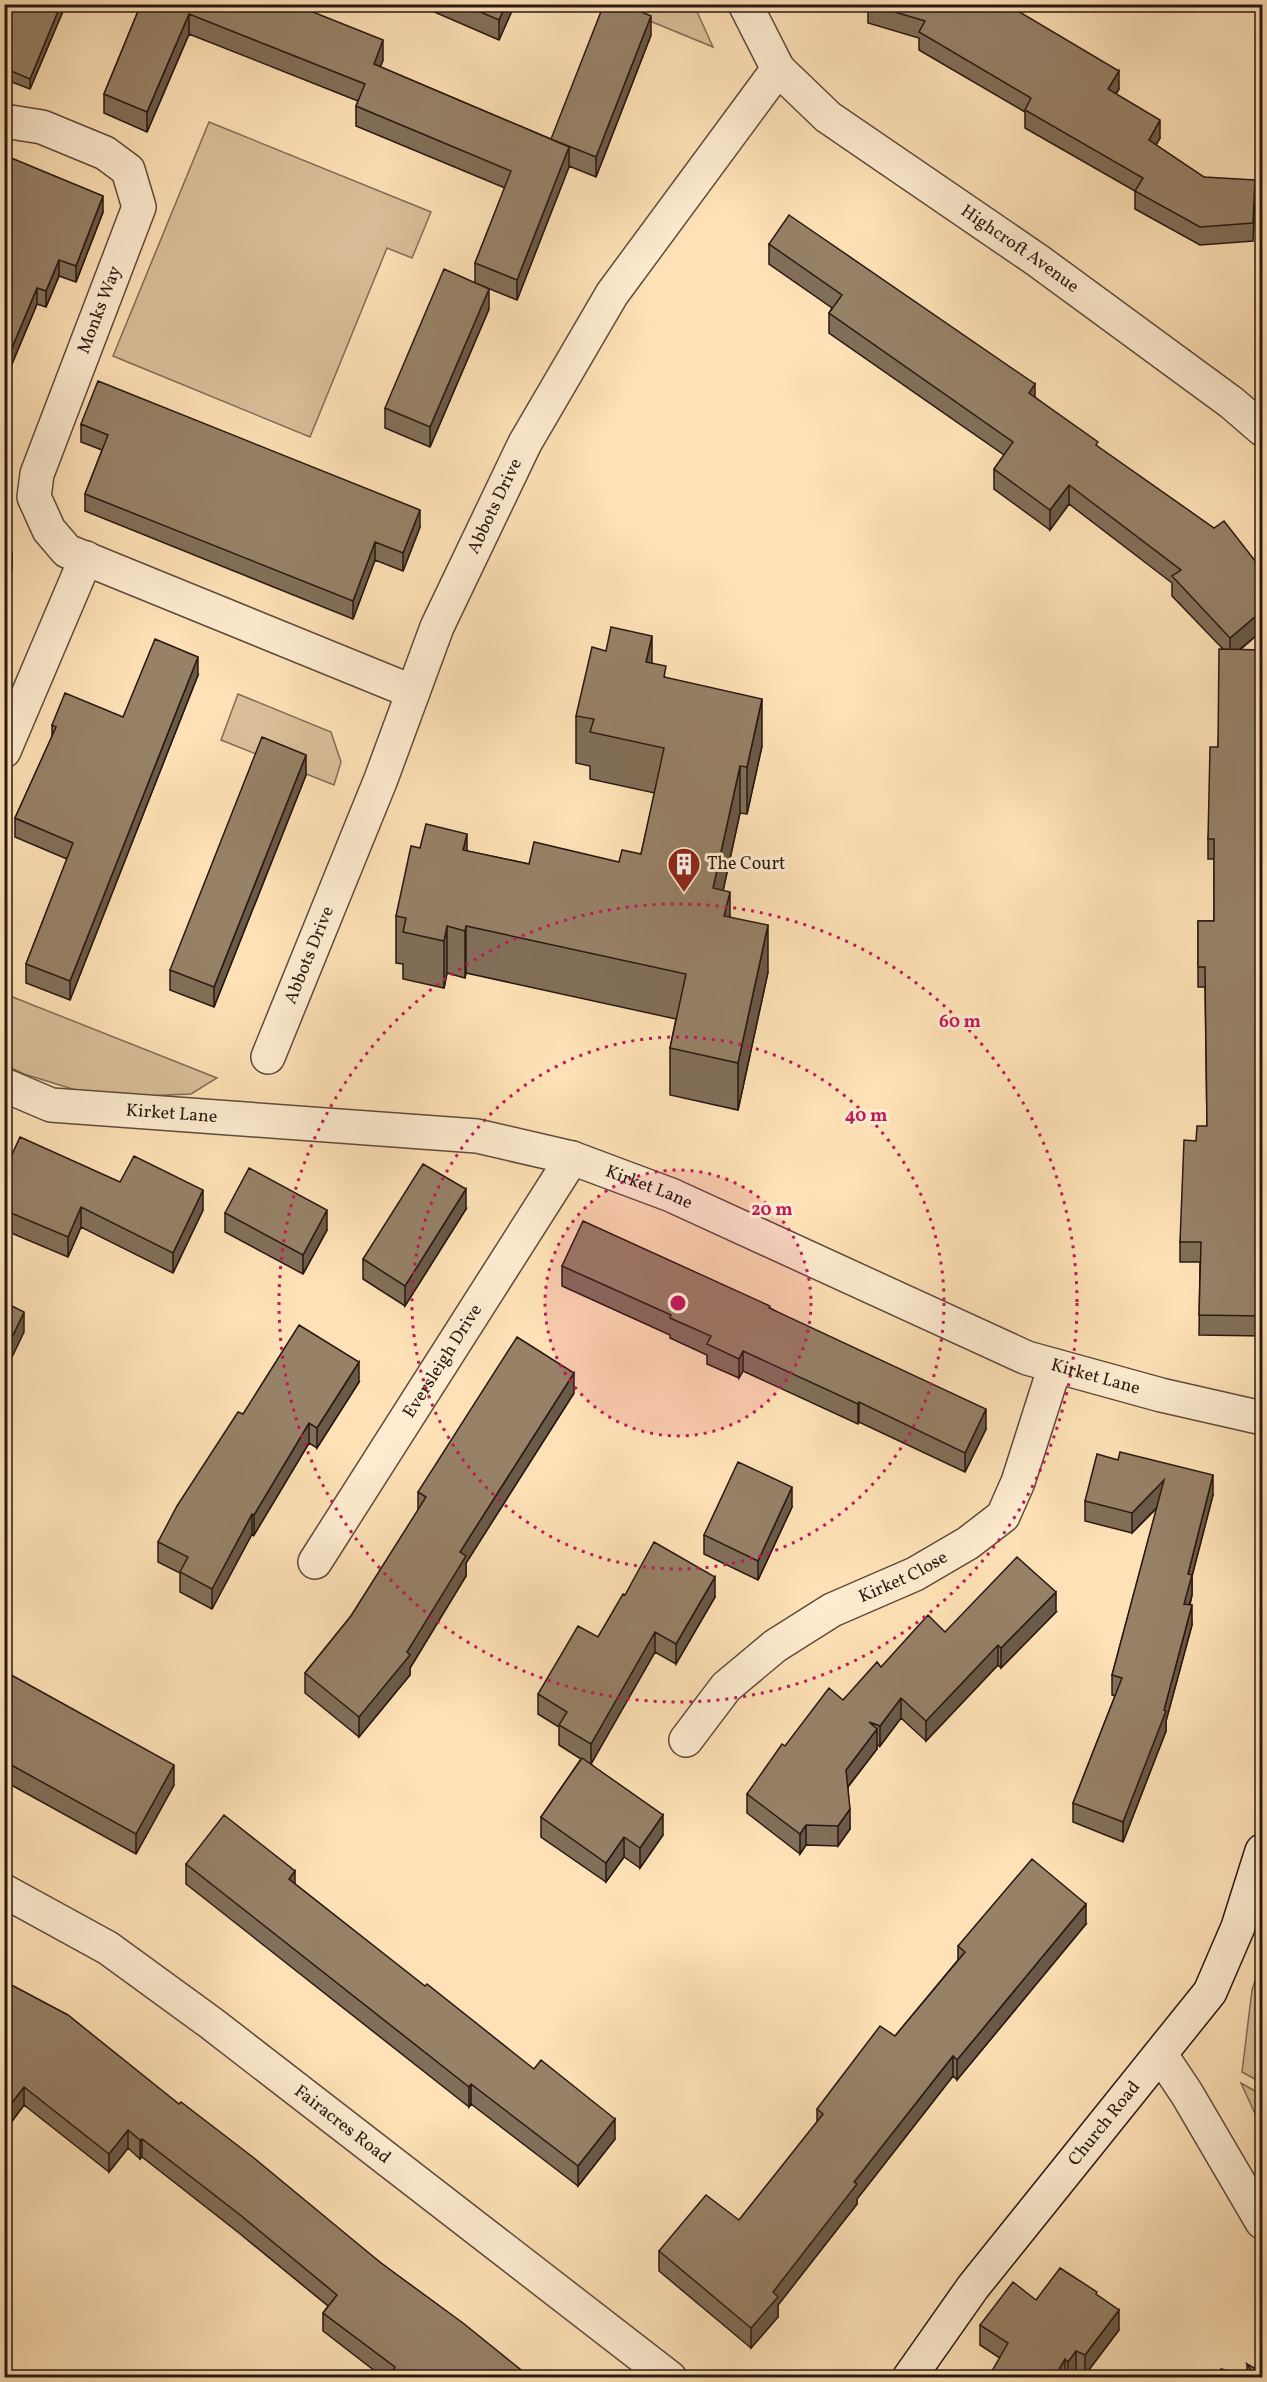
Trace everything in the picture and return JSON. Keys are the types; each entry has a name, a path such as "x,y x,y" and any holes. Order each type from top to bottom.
{"street":[{"path":"745,4 778,69"},
{"name":"Highcroft Avenue","path":"778,69 828,117 1037,260 1232,403 1263,429"},
{"name":"Abbots Drive","path":"268,1057 381,780 437,627 525,443 606,304 745,111 778,69"},
{"name":"Monks Way","path":"4,121 42,127 105,153 128,170 139,207 37,474 34,497 49,530 67,550 413,692"},
{"path":"5,747 86,558"},
{"name":"Kirket Lane","path":"4,1085 51,1105 477,1136 572,1158 671,1195 1028,1358 1161,1395 1263,1418"},
{"name":"Eversleigh Drive","path":"315,1562 572,1158"},
{"name":"Kirket Close","path":"686,1740 726,1687 775,1646 832,1610 915,1574 968,1543 1003,1516 1018,1482 1055,1366"},
{"name":"Church Road","path":"909,2378 973,2287 1210,1992 1238,1927 1263,1851"},
{"name":"Fairacres Road","path":"4,1891 108,1948 211,2023 670,2378"},
{"path":"1161,2055 1263,2222"}],"shaded area":[{"path":"611,5 694,5 713,47"},
{"path":"209,122 431,212 412,258 387,248 310,437 113,356"},
{"path":"238,694 331,732 341,762 334,785 221,740"},
{"path":"5,994 217,1078 191,1094 143,1096 79,1091 24,1074 5,1065"},
{"path":"1262,1960 1262,2083 1242,2072 1252,1990"},
{"path":"1241,2083 1262,2095 1262,2129"}],"building":[{"path":"4,4 61,4 30,79 4,68"},
{"path":"141,4 293,4 383,40 374,64 569,147 517,280 475,263 511,171 356,106 365,84 189,14 147,112 104,94"},
{"path":"462,4 506,4 499,20"},
{"path":"604,4 623,4 651,16 596,157 551,139"},
{"path":"868,4 1006,4 1119,71 1108,89 1160,120 1149,140 1204,177 1255,180 1253,223 1200,227 1135,191 1143,178 1025,110 1031,98 919,32 925,21"},
{"path":"4,155 103,196 76,266 59,260 46,291 37,288 4,367"},
{"path":"789,215 1035,384 1029,393 1098,442 1096,445 1214,528 1224,521 1263,571 1263,610 1230,638 1172,576 1181,570 1069,485 1050,510 994,469 1013,442 829,313 842,295 769,244"},
{"path":"444,269 489,289 430,427 385,408"},
{"path":"98,381 420,510 403,553 375,542 353,601 85,494 108,435 81,424"},
{"path":"4,551 12,553 4,573"},
{"path":"611,627 652,636 646,662 666,666 664,677 762,699 747,767 740,766 713,888 730,892 724,916 768,925 738,1063 670,1048 686,974 466,926 465,931 447,926 444,941 403,932 406,918 396,916 411,846 420,848 426,824 467,834 463,850 529,864 534,842 619,862 622,850 641,854 664,748 590,732 594,719 576,716 592,647 606,651"},
{"path":"155,639 198,657 70,981 26,964 73,843 15,818 56,727 52,725 65,693 123,717"},
{"path":"1219,649 1263,650 1262,1316 1199,1315 1201,1242 1180,1242 1184,1140 1196,1141 1197,1126 1207,1126 1205,967 1198,967 1198,921 1214,921 1214,839 1208,839 1210,747 1218,747"},
{"path":"262,737 306,755 214,987 170,970"},
{"path":"20,1137 120,1182 134,1156 203,1190 173,1253 81,1207 68,1237 4,1210 4,1172"},
{"path":"423,1164 466,1189 405,1286 363,1259"},
{"path":"249,1168 327,1210 303,1255 225,1213"},
{"path":"583,1221 770,1306 769,1308 986,1409 965,1453 859,1402 858,1404 743,1351 739,1359 707,1344 711,1336 670,1318 671,1315 562,1266"},
{"path":"4,1302 24,1312 4,1354"},
{"path":"299,1325 359,1362 317,1428 309,1423 254,1515 252,1514 212,1589 180,1572 188,1557 158,1542 177,1506 238,1412 243,1414"},
{"path":"517,1337 574,1373 460,1552 466,1556 407,1652 410,1655 359,1717 305,1673 351,1616 426,1497 418,1492"},
{"path":"1120,1452 1213,1475 1188,1574 1192,1575 1184,1604 1192,1605 1164,1710 1166,1711 1123,1822 1073,1803 1122,1678 1112,1675 1164,1480 1132,1513 1085,1501 1097,1454 1118,1460"},
{"path":"738,1462 792,1487 758,1561 704,1535"},
{"path":"654,1542 715,1577 676,1644 655,1632 591,1744 559,1725 567,1712 538,1694 578,1626 598,1637 623,1594 625,1595"},
{"path":"1017,1557 1056,1592 1001,1648 998,1645 926,1721 901,1698 880,1726 869,1722 877,1729 846,1770 850,1809 838,1826 806,1825 800,1834 747,1794 782,1744 785,1746 829,1688 843,1700 877,1662 881,1667 928,1615 945,1632"},
{"path":"4,1671 174,1765 136,1834 4,1761"},
{"path":"582,1758 663,1815 640,1848 624,1837 606,1863 541,1817"},
{"path":"224,1815 295,1871 289,1879 425,1986 427,1984 534,2069 541,2060 615,2119 578,2166 471,2084 469,2087 186,1864"},
{"path":"1032,1859 1086,1904 957,2060 953,2056 854,2182 857,2184 773,2292 778,2297 751,2328 659,2251 706,2195 739,2220 823,2114 817,2109 880,2026 895,2036 965,1952 958,1946"},
{"path":"4,1981 68,2015 179,2104 181,2102 254,2158 381,2263 463,2323 531,2378 404,2378 394,2369 395,2367 323,2313 337,2295 239,2214 142,2139 140,2140 128,2130 109,2154 24,2087 4,2113"},
{"path":"1060,2268 1097,2292 1096,2294 1119,2310 1085,2355 1076,2351 1068,2362 1065,2359 1054,2378 988,2378 1008,2343 980,2325 1013,2282 1036,2300"},
{"path":"1247,2364 1263,2373 1263,2378 1219,2378 1221,2369 1255,2377"}],"place":[{"name":"The Court","path":"684,893"}]}
